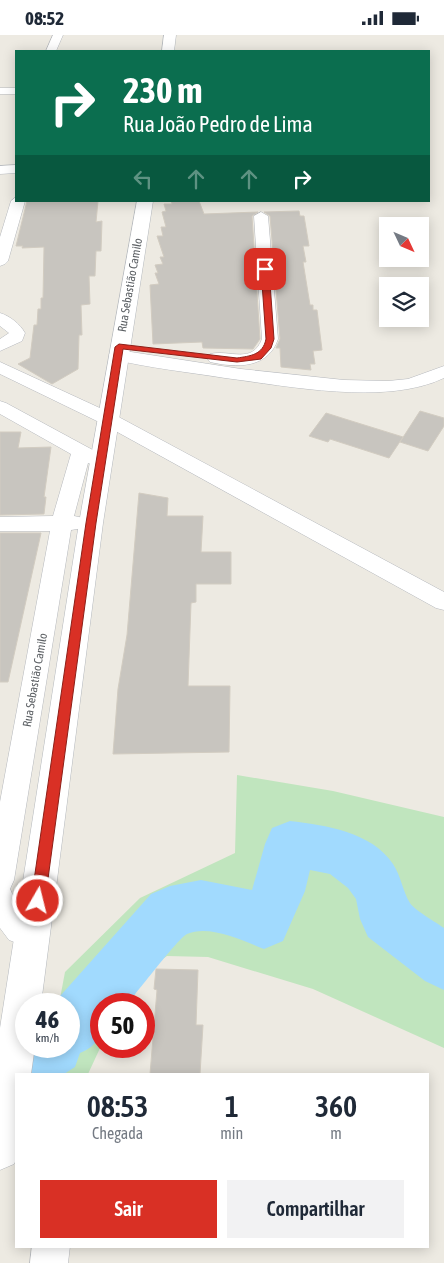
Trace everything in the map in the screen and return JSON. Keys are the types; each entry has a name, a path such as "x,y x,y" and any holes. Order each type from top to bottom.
{"main road":[{"path":"168,50 170,35"},
{"name":"Rua Sebastião Camilo","path":"0,1149 33,934 91,523 91,457 108,419 118,351 145,202"}],"street":[{"path":"51,50 58,35"},
{"path":"0,91 15,91"},
{"path":"0,170 15,169"},
{"path":"0,261 18,202"},
{"path":"118,351 237,360 258,357 264,353 270,339 261,216"},
{"path":"0,318 15,329 17,333 16,337 0,346"},
{"path":"118,351 203,371 333,386 394,385 436,376 444,371"},
{"path":"0,367 108,419 444,602"},
{"path":"0,407 91,457"},
{"name":"Rua Sebastião Camilo","path":"0,880 62,522 91,457"},
{"path":"0,524 91,523"},
{"path":"0,899 1,906 20,930 33,934"},
{"path":"49,1263 51,1248"}],"green space":[{"path":"237,775 333,791 444,817 444,1048 313,989 208,957 167,956 140,975 129,993 90,993 90,1058 95,1058 88,1073 45,1073 48,1058 80,1058 80,993 61,993 65,972 140,898 235,853"}],"building":[{"path":"27,202 98,202 96,222 102,221 101,251 96,251 95,276 89,276 90,304 81,305 82,335 79,335 78,369 52,384 18,364 30,358 34,325 37,325 38,309 41,309 44,247 22,248 23,246 16,246"},
{"path":"171,202 199,202 204,214 258,212 252,216 260,339 253,349 203,348 202,342 153,344 150,285 159,284 155,273 158,273 155,265 163,264 160,257 164,257 157,236 163,236 161,227 166,227 162,212 166,211 164,204 172,204"},
{"path":"299,211 300,216 304,216 309,246 303,246 306,262 303,262 310,305 313,305 313,310 317,310 322,350 313,351 315,364 310,364 311,370 281,367 280,348 276,348 280,339 270,216 264,212"},
{"path":"420,411 444,418 444,426 428,451 400,442"},
{"path":"326,413 403,437 389,458 330,439 328,442 309,436"},
{"path":"0,432 21,432 18,448 51,447 44,497 46,497 44,514 0,515"},
{"path":"139,493 168,498 167,516 203,516 201,552 231,552 231,584 196,584 196,602 191,603 188,686 230,686 229,752 113,754 118,689 127,635"},
{"path":"0,533 41,533 8,682 0,682"},
{"path":"156,969 198,970 196,1025 203,1025 200,1073 150,1073 151,1058 155,1058 157,990 154,989"}],"waterway":[{"path":"80,1016 170,912 201,905 249,914 264,923 279,891 290,844 309,846 342,855 355,861 367,870 376,883 387,919 444,962"},
{"path":"0,1081 35,1058"}],"route":[{"path":"38,901 91,523 119,347 237,360 258,357 264,353 270,339 265,269"}]}
